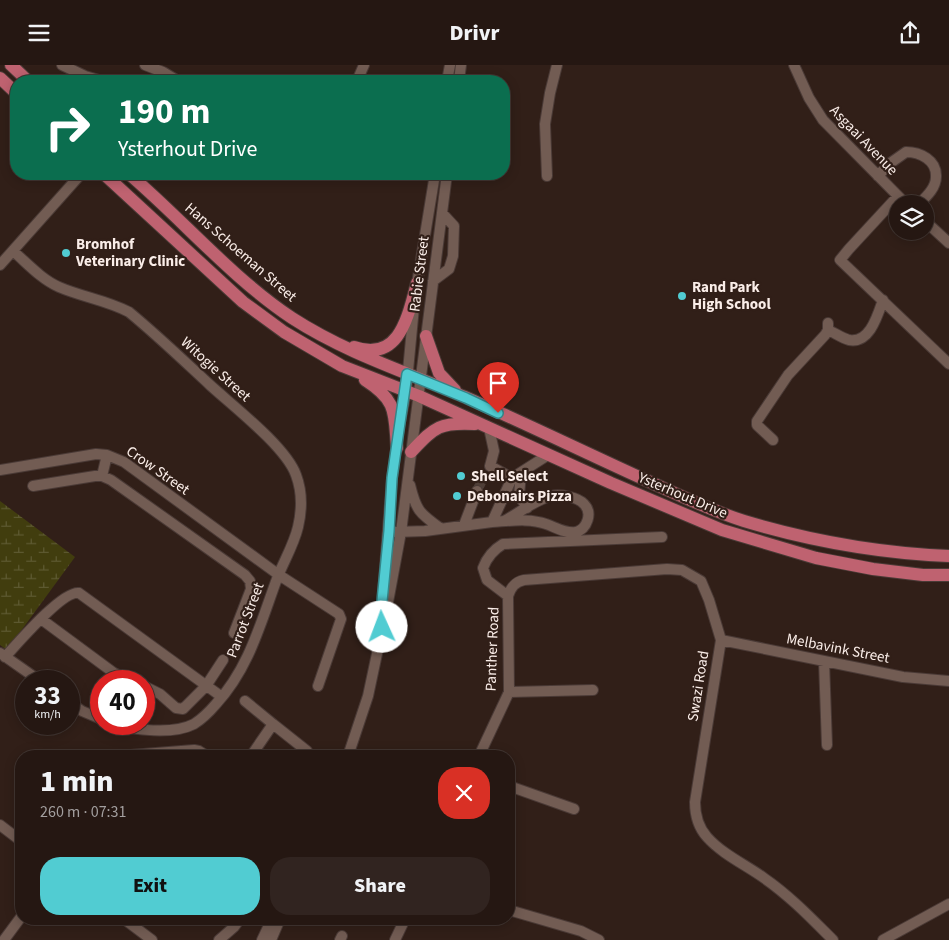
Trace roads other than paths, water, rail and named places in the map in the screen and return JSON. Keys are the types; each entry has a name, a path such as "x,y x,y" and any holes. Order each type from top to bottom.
{"main road":[{"path":"11,65 22,75"},
{"path":"0,78 10,87"},
{"path":"111,180 244,302 284,332 374,386 387,398 394,412 396,448"},
{"name":"Hans Schoeman Street","path":"136,180 280,309 316,333 356,353 421,379"},
{"path":"316,333 359,349 373,350 384,347 396,338 404,327 416,283"},
{"path":"426,336 439,373 452,388 466,398"},
{"path":"342,366 419,397"},
{"name":"Ysterhout Drive","path":"421,379 604,462 742,520 836,544 874,550 949,555"},
{"name":"Ysterhout Drive","path":"419,397 722,530 784,549 873,569 923,575 949,575"},
{"path":"411,452 429,433 440,426 455,423 486,426"}],"street":[{"path":"62,65 84,75"},
{"path":"547,177 545,125 557,65"},
{"name":"Asgaai Avenue","path":"794,65 809,99 819,115 832,131 897,195"},
{"path":"150,66 168,75"},
{"path":"878,176 889,164 906,152 922,154 935,167 937,176 928,195"},
{"path":"0,265 76,180"},
{"name":"Rabie Street","path":"382,627 382,601 392,478 406,391 416,283 435,180"},
{"name":"Rabie Street","path":"382,627 401,532 446,180"},
{"path":"889,206 848,249 838,264 882,300 949,365"},
{"path":"433,281 446,272 453,256 454,226 442,213"},
{"path":"934,229 949,243"},
{"name":"Witogie Street","path":"13,251 47,280 57,286 113,303 129,312 257,426 287,459 295,473 301,499 298,525 293,542 278,575"},
{"path":"773,440 757,425 757,421 788,375 828,327 850,340 861,338 872,325 882,300"},
{"path":"484,476 490,466 494,451 486,426"},
{"name":"Crow Street","path":"0,470 90,454 107,455 124,462 278,575 341,616 318,686"},
{"path":"102,476 107,455"},
{"path":"492,521 517,476 548,455"},
{"path":"490,466 517,476"},
{"path":"407,474 418,510 440,528"},
{"path":"32,486 95,475 102,476 111,480 245,575 250,581 252,589 234,633"},
{"path":"517,476 519,495 527,508"},
{"path":"464,525 476,491"},
{"path":"389,531 401,532 492,521 504,521 535,521 569,532 585,527 588,518 584,503 577,499 558,495 549,496 504,521"},
{"path":"508,596 487,580 483,568 486,560 495,549 503,544 662,537"},
{"name":"Swazi Road","path":"508,596 513,585 524,580 667,569 682,570 701,581 721,640 695,802 695,815 707,838 790,897 833,940"},
{"name":"Parrot Street","path":"155,730 187,727 199,720 222,697 246,661 278,575"},
{"path":"24,670 3,655 67,595 73,592 78,593 222,697"},
{"name":"Panther Road","path":"482,750 509,692 508,596"},
{"path":"42,619 110,670"},
{"path":"350,750 368,696 382,627"},
{"name":"Melbavink Street","path":"721,640 902,677 949,681"},
{"path":"155,692 180,709 187,705 206,686 223,660"},
{"path":"824,661 827,745"},
{"path":"509,692 593,690"},
{"path":"245,701 306,750"},
{"path":"255,750 273,724"},
{"path":"515,788 574,809"},
{"path":"0,825 15,836"},
{"path":"883,940 949,904"},
{"path":"515,912 581,931 599,940"},
{"path":"4,940 15,925"},
{"path":"132,925 152,940"},
{"path":"219,940 236,925"},
{"path":"262,940 269,925"},
{"path":"271,940 277,925"},
{"path":"395,940 402,925"}],"tunnel":[{"path":"477,491 484,476"}],"place":[{"name":"Bromhof Veterinary Clinic","path":"66,253"},
{"name":"Rand Park High School","path":"682,296"},
{"name":"Shell Select","path":"461,476"},
{"name":"Debonairs Pizza","path":"457,496"}]}
